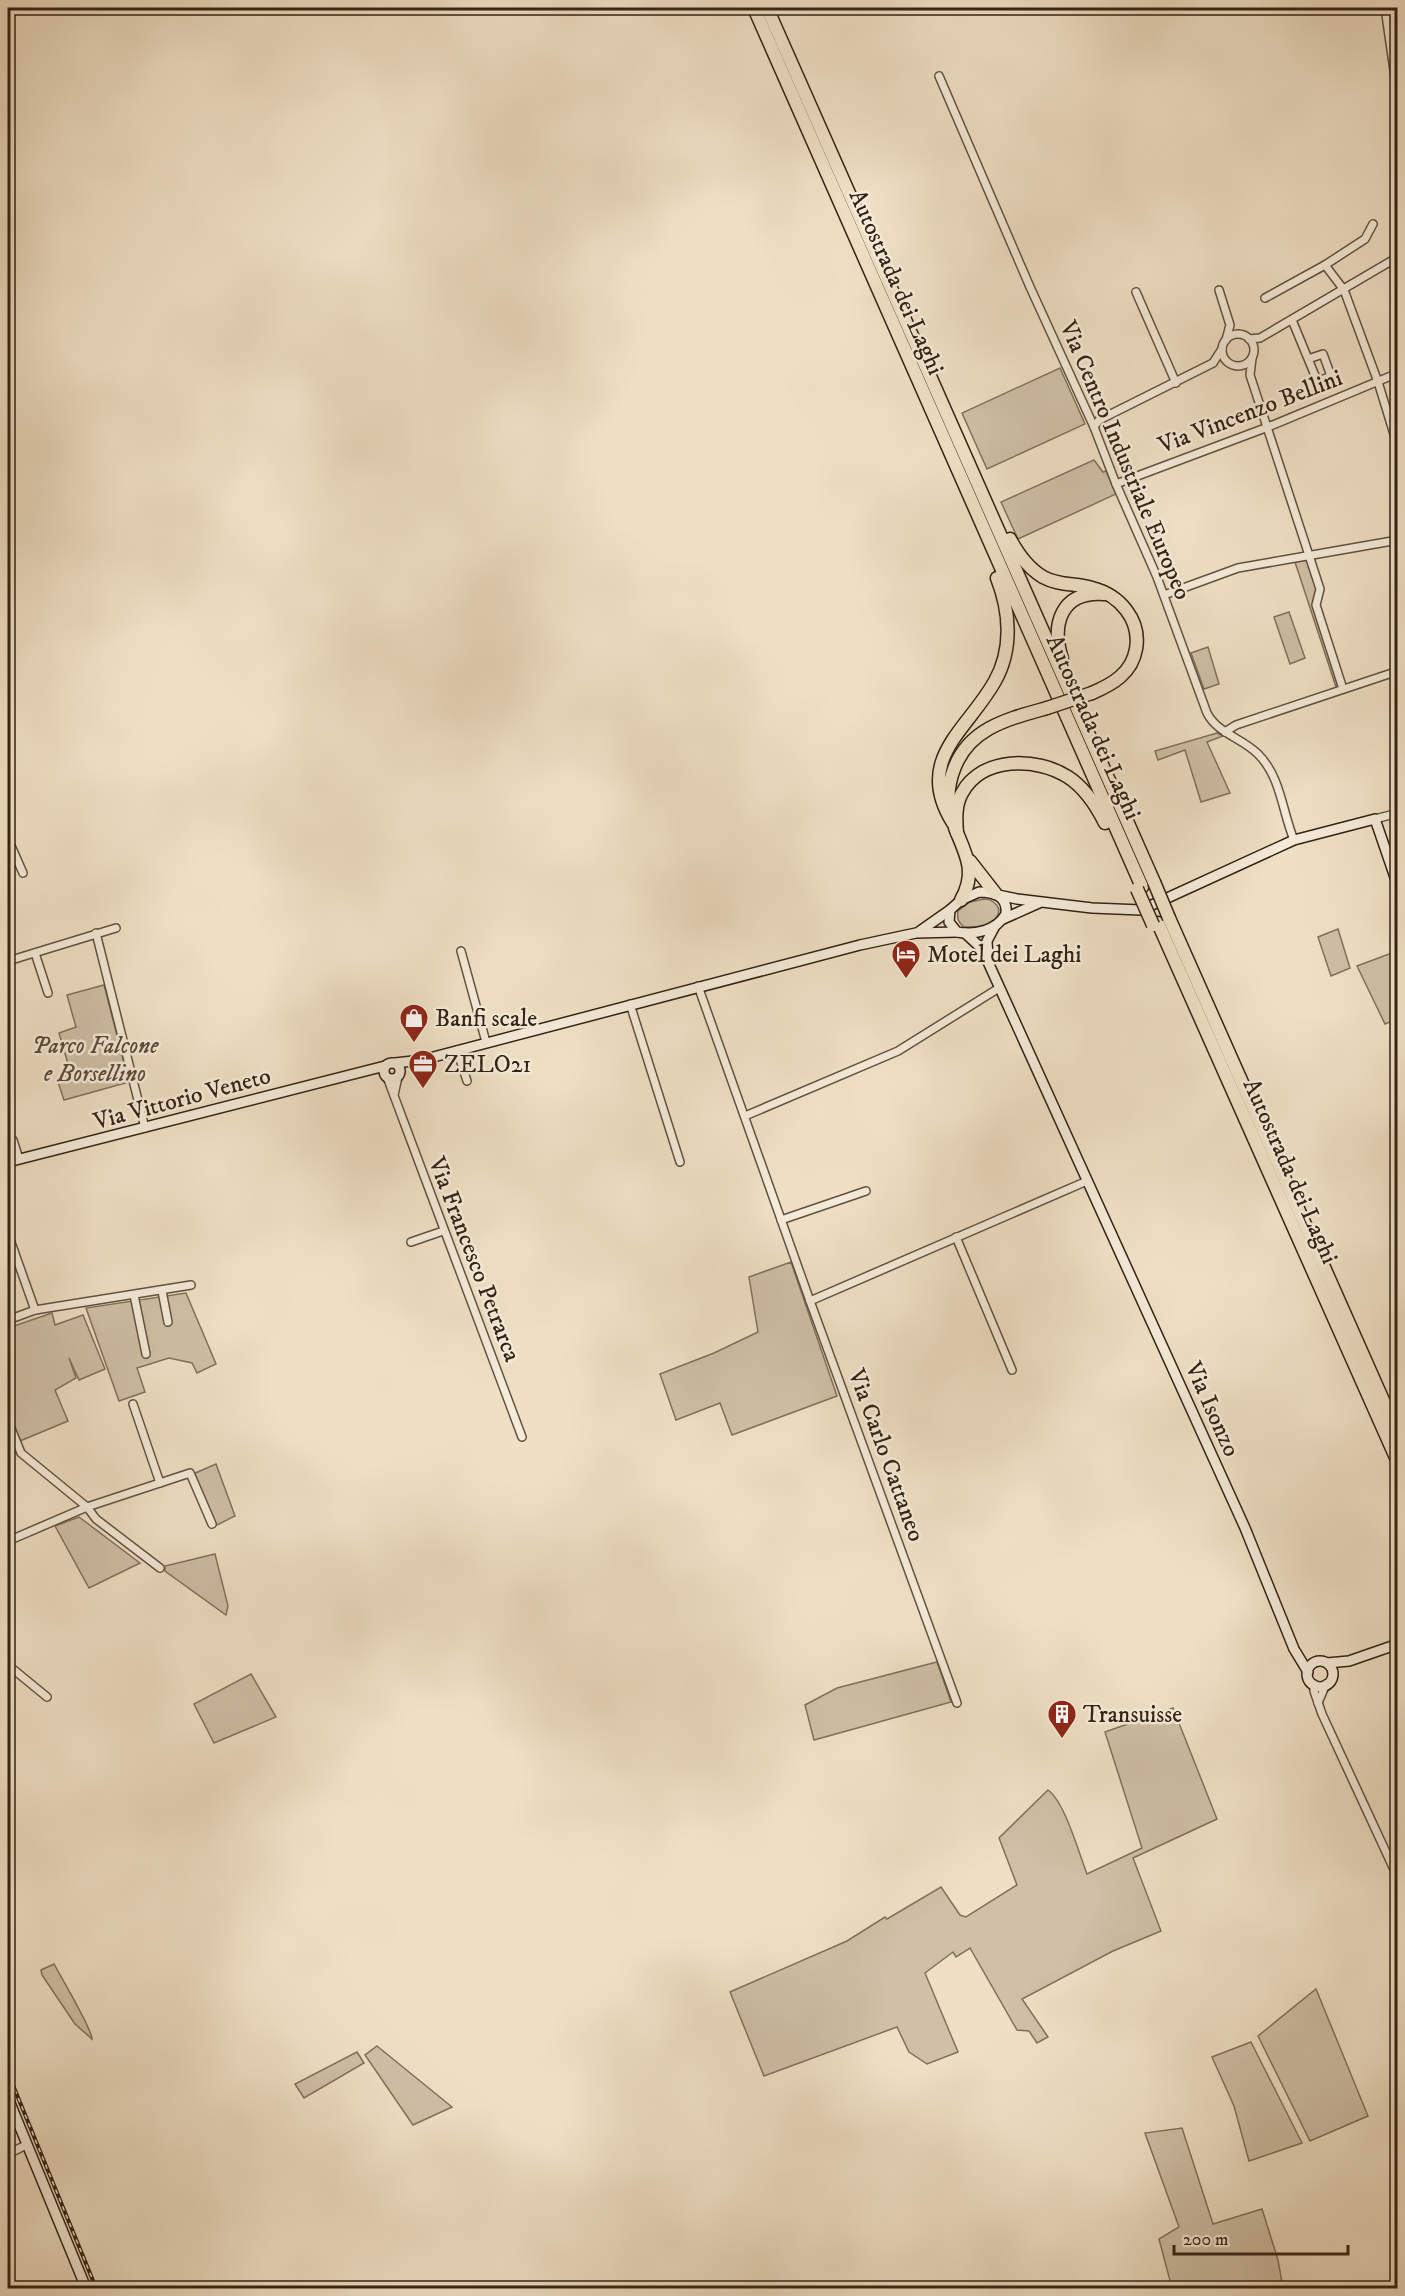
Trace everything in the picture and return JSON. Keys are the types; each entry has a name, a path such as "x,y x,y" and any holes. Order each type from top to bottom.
{"highway":[{"name":"Autostrada dei Laghi","path":"754,8 1139,888 1160,922 1398,1434"},
{"name":"Autostrada dei Laghi","path":"767,8 1135,838 1154,882 1160,922 1398,1462"},
{"path":"912,335 1017,552 1029,567 1045,578 1061,584 1090,587 1109,594 1123,605 1135,628 1136,648 1125,673 1108,686 993,726 969,743 956,762 949,785 949,807 955,828"},
{"path":"936,423 1000,586 1006,607 1008,626 1006,654 996,680 952,740 942,766 939,786 941,798 966,853 983,880 997,894"},
{"path":"1109,594 1089,594 1070,603 1064,609 1059,621 1058,643 1065,667 1110,771 1135,838"},
{"path":"955,828 959,799 974,778 990,769 1009,764 1040,765 1068,776 1084,790 1094,803 1139,888"},
{"path":"961,900 970,880 966,853"}],"street":[{"path":"1385,8 1398,98"},
{"name":"Via Centro Industriale Europeo","path":"939,76 1029,287 1094,422 1116,484 1164,595 1207,713 1215,726 1250,747 1265,763 1275,779 1294,840"},
{"path":"1265,298 1365,240 1373,224"},
{"path":"1249,339 1260,338 1398,257"},
{"path":"1325,265 1344,290 1378,382 1398,447"},
{"path":"1219,290 1230,325 1249,339 1254,348"},
{"path":"1136,292 1176,383"},
{"path":"1292,320 1308,359"},
{"path":"1214,363 1222,350 1230,325"},
{"path":"1226,340 1230,336 1240,334"},
{"path":"1260,338 1254,348 1250,375 1320,589 1316,605 1343,689"},
{"path":"1222,350 1228,363"},
{"path":"1238,366 1248,363 1252,358"},
{"path":"1094,422 1214,363 1238,366 1250,375"},
{"name":"Via Vincenzo Bellini","path":"1116,484 1268,427 1398,373"},
{"path":"1164,595 1228,570 1398,540"},
{"path":"1225,732 1236,725 1398,671"},
{"path":"916,933 961,900 979,892 1042,902 1116,910 1141,910 1294,840 1398,813"},
{"path":"1375,819 1398,886"},
{"path":"8,839 22,873"},
{"path":"997,894 1007,908 999,922"},
{"path":"422,1060 392,1079 385,1073 391,1062 422,1060 698,986 916,933 980,932 1042,902"},
{"path":"950,910 949,922 961,933"},
{"name":"Via Isonzo","path":"988,962 987,941 999,922"},
{"path":"8,961 116,928"},
{"path":"96,933 145,1128"},
{"name":"Via Isonzo","path":"961,933 979,946 988,962 1245,1528 1298,1656 1308,1672"},
{"path":"461,951 486,1042"},
{"path":"35,953 48,993"},
{"name":"Via Carlo Cattaneo","path":"698,986 810,1302 957,1703"},
{"path":"745,1116 897,1052 999,988"},
{"path":"635,1003 680,1162"},
{"path":"457,1050 467,1081"},
{"path":"394,1095 400,1069 395,1063"},
{"name":"Via Vittorio Veneto","path":"8,1162 367,1071 385,1073"},
{"name":"Via Francesco Petrarca","path":"385,1073 522,1437"},
{"path":"13,1140 19,1159"},
{"path":"810,1302 1087,1181"},
{"path":"781,1220 866,1191"},
{"path":"411,1242 443,1231"},
{"path":"8,1234 35,1310"},
{"path":"956,1237 1012,1370"},
{"path":"8,1320 35,1310 191,1285"},
{"path":"162,1291 168,1323"},
{"path":"134,1295 146,1354"},
{"path":"133,1404 160,1483"},
{"path":"8,1421 21,1453 87,1507 96,1519 160,1568"},
{"path":"8,1541 87,1507 190,1473 212,1524"},
{"path":"1298,1656 1315,1662 1348,1661 1398,1644"},
{"path":"1318,1703 1333,1674 1348,1661"},
{"path":"1315,1662 1310,1666 1308,1672 1314,1684 1318,1703 1398,1878"},
{"path":"1327,1663 1333,1674"},
{"path":"8,1665 47,1697"},
{"path":"1314,1684 1326,1684"},
{"path":"8,2098 86,2289"},
{"path":"8,2154 26,2145"}],"green space":[{"path":"1060,368 1085,424 987,469 962,413"},
{"path":"1094,460 1103,472 1106,471 1116,494 1018,539 1001,502"},
{"path":"1313,559 1323,592 1318,605 1343,684 1336,687 1295,562"},
{"path":"1289,612 1305,658 1290,664 1274,617"},
{"path":"1208,647 1219,684 1204,689 1191,653"},
{"path":"1217,733 1223,736 1207,742 1230,793 1201,802 1185,750 1158,760 1155,751"},
{"path":"984,899 991,901 998,908 996,918 977,927 964,927 960,924 958,911 970,902"},
{"path":"1338,929 1350,968 1331,976 1318,937"},
{"path":"1397,951 1397,1019 1385,1024 1357,966"},
{"name":"Parco Falcone e Borsellino","path":"104,985 129,1082 64,1100 57,1079 71,1074 59,1033 76,1027 67,995"},
{"path":"791,1262 837,1396 732,1435 720,1403 676,1420 660,1374 714,1353 758,1332 749,1277"},
{"path":"186,1293 216,1364 197,1373 192,1363 169,1358 137,1368 145,1392 119,1401 86,1308"},
{"path":"52,1313 55,1325 83,1315 105,1369 79,1380 69,1358 76,1378 55,1390 68,1421 20,1441 8,1413 8,1328"},
{"path":"216,1464 235,1516 215,1526 193,1474"},
{"path":"79,1517 140,1563 89,1588 55,1526"},
{"path":"215,1554 228,1606 226,1615 165,1571 165,1566"},
{"path":"937,1662 951,1702 814,1740 805,1705 837,1688"},
{"path":"251,1674 276,1717 214,1743 194,1704"},
{"path":"1173,1708 1217,1819 1133,1858 1161,1931 1113,1951 1022,1999 1048,2037 1037,2043 1029,2031 1017,2030 970,1948 956,1957 953,1952 925,1973 958,2052 927,2064 909,2052 897,2027 764,2076 730,1992 847,1941 885,1917 887,1919 941,1887 960,1915 966,1917 1017,1885 999,1838 1048,1790 1066,1817 1087,1874 1142,1848 1105,1732"},
{"path":"54,1964 82,2014 92,2039 75,2024 42,1975 41,1970"},
{"path":"1316,1989 1368,2116 1310,2141 1258,2036"},
{"path":"1251,2042 1302,2143 1249,2161 1234,2106 1212,2057"},
{"path":"377,2046 452,2107 413,2125 365,2055"},
{"path":"357,2052 364,2063 304,2098 295,2084"},
{"path":"1182,2128 1213,2224 1262,2209 1278,2260 1283,2288 1172,2288 1159,2239 1179,2227 1145,2133"}],"railway":[{"path":"8,2073 96,2288"}],"place":[{"name":"Motel dei Laghi","path":"906,980"},
{"name":"Banfi scale","path":"414,1044"},
{"name":"ZELO21","path":"423,1090"},
{"name":"Transuisse","path":"1062,1740"}]}
